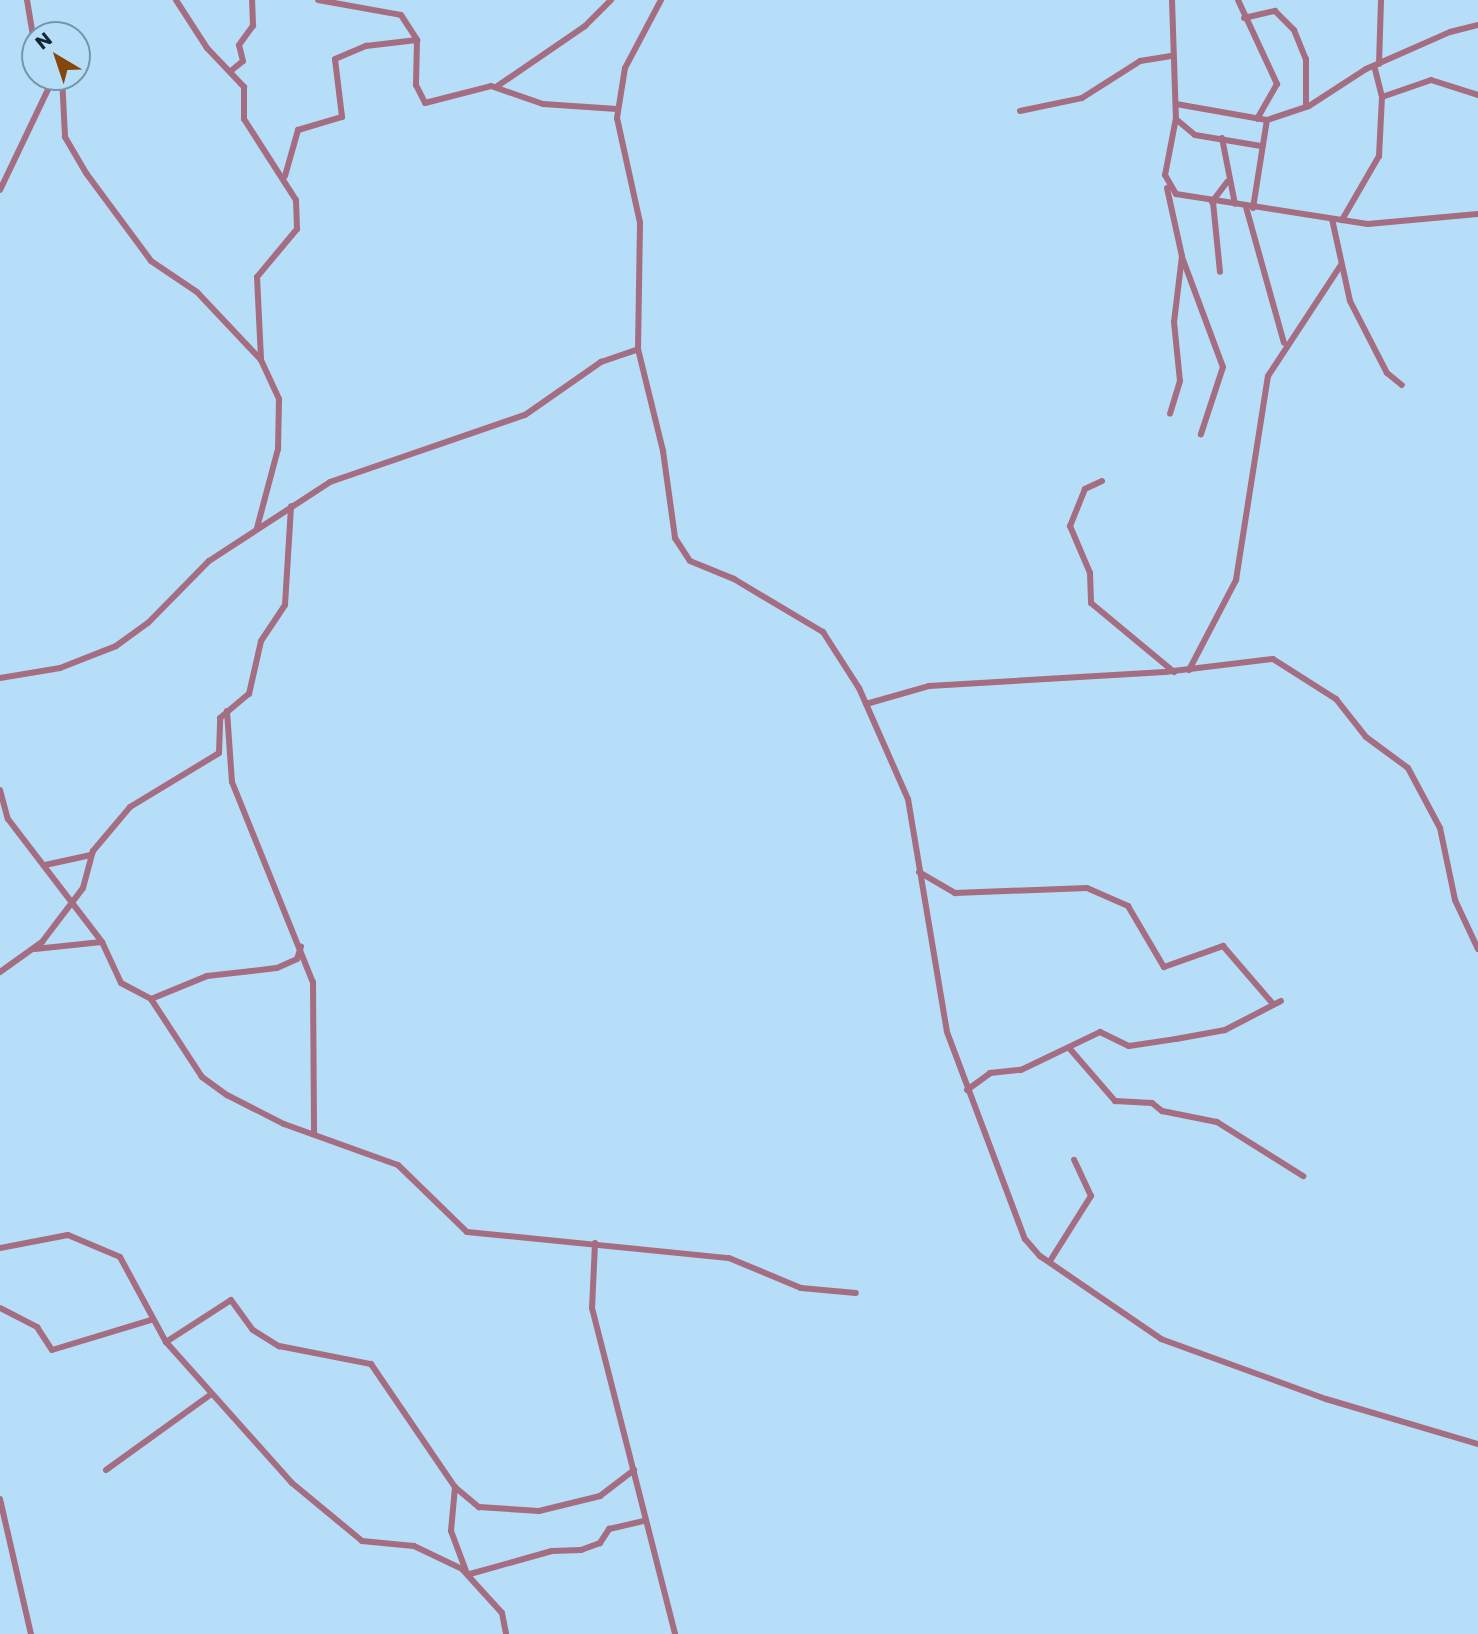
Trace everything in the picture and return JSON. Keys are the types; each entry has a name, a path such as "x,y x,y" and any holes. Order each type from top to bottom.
{"street":[{"path":"27,0 30,21"},
{"path":"176,0 207,48 232,70 246,90 244,119 285,176 296,200 298,226 257,277 261,360"},
{"path":"232,70 243,61 239,45 253,26 251,0"},
{"path":"318,0 395,10 417,40 421,101 496,87 611,0"},
{"path":"661,0 625,68 618,109 640,223 638,349 681,552 823,632 866,704 908,799 937,993 967,1090 1025,1239 1050,1261 1161,1339 1326,1399 1478,1444"},
{"path":"1172,0 1176,119 1167,186 1182,256 1223,367 1201,434"},
{"path":"1238,0 1244,18 1277,84 1257,119"},
{"path":"1381,0 1377,65 1382,97 1377,164 1343,220 1340,238 1341,265 1368,336 1387,373 1402,385"},
{"path":"1244,18 1275,11 1294,30 1306,59 1306,107"},
{"path":"1175,104 1267,120 1306,107 1377,65 1478,25"},
{"path":"285,176 298,130 342,117 335,59 366,46 417,40"},
{"path":"1020,111 1082,98 1140,61 1173,56"},
{"path":"1382,97 1431,80 1478,95"},
{"path":"496,87 542,104 618,109"},
{"path":"0,190 47,91"},
{"path":"63,91 65,137 114,215 151,261 197,292 261,360 279,399 281,426 256,529"},
{"path":"1176,119 1188,132 1261,146"},
{"path":"1267,120 1250,207 1284,343"},
{"path":"1223,138 1227,182 1235,204"},
{"path":"1220,272 1213,202 1227,182"},
{"path":"1167,186 1184,200 1235,204 1343,220 1388,224 1478,214"},
{"path":"1332,219 1340,238"},
{"path":"1170,414 1180,381 1174,322 1182,256"},
{"path":"1189,670 1237,580 1265,385 1284,343 1341,265"},
{"path":"0,678 60,668 129,638 204,565 291,506 364,466 526,415 601,362 638,349"},
{"path":"1102,481 1084,491 1070,526 1090,573 1091,603 1174,672"},
{"path":"0,972 35,949 83,888 91,855 146,792 215,757 220,719 249,694 261,641 285,606 291,506"},
{"path":"866,704 929,686 1174,672 1273,659 1336,699 1366,737 1402,762 1440,828 1455,901 1478,950"},
{"path":"227,711 232,782 301,945 316,1000 314,1133"},
{"path":"0,790 8,819 102,942 124,987 151,999 209,1083 272,1119 314,1133 412,1174 467,1232 729,1258 801,1288 856,1293"},
{"path":"45,865 91,855"},
{"path":"919,872 955,892 1087,888 1128,906 1164,967 1223,946 1277,1002 1225,1030 1129,1046 1100,1032 1070,1049 1021,1070 995,1071 967,1090"},
{"path":"35,949 102,942"},
{"path":"151,999 207,975 277,968 297,959 301,945"},
{"path":"1070,1049 1115,1101 1152,1103 1162,1111 1217,1122 1303,1176"},
{"path":"1050,1261 1091,1196 1074,1160"},
{"path":"0,1248 68,1235 110,1251 130,1268 151,1320 210,1395 299,1490 362,1541 414,1546 467,1573 483,1575 552,1551 581,1550 600,1543 609,1529 645,1521"},
{"path":"595,1243 592,1308 675,1634"},
{"path":"166,1342 232,1300 253,1330 279,1346 365,1360 409,1414 455,1487 479,1507 539,1511 600,1496 634,1470"},
{"path":"0,1308 37,1327 52,1350 151,1320"},
{"path":"106,1470 210,1395"},
{"path":"455,1487 451,1531 467,1573 502,1613 506,1634"},
{"path":"0,1499 32,1634"}]}
